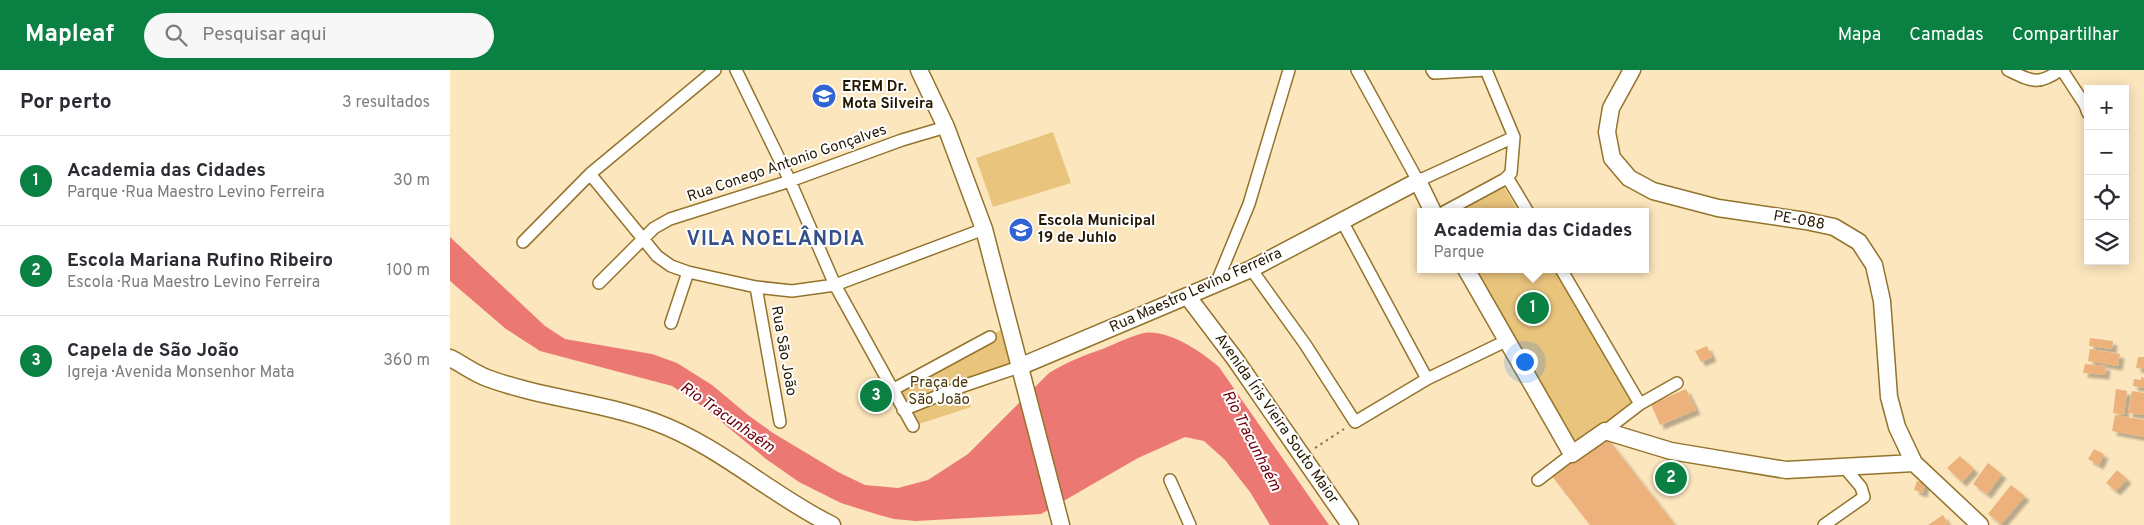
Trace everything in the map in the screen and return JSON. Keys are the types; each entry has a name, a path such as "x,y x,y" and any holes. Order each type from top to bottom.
{"street":[{"path":"523,242 590,174 716,70"},
{"path":"736,70 790,181 835,285 913,426"},
{"path":"919,70 946,127 984,229 1061,523"},
{"path":"1216,284 1249,204 1289,70"},
{"path":"1357,70 1431,208"},
{"path":"1432,70 1434,73 1486,70 1514,136 1513,165 1507,177 1451,208"},
{"name":"PE-088","path":"1632,70 1611,108 1607,132 1612,158 1629,178 1653,191 1718,208 1806,221 1834,228 1859,242 1874,265 1882,301 1889,397 1897,427 1914,463 1974,523"},
{"path":"2008,70 2038,82 2048,79 2061,70 2084,105"},
{"name":"Rua Conego Antonio Gonçalves","path":"599,283 654,228 670,219 790,181 902,140 946,127"},
{"path":"1418,181 1514,136"},
{"path":"590,174 642,239 657,256 671,266 688,272 783,292 835,285 984,229"},
{"path":"1507,177 1526,208"},
{"name":"Rua Maestro Levino Ferreira","path":"1020,372 1251,269 1418,181"},
{"path":"1342,221 1427,379"},
{"path":"1251,269 1305,344 1355,422 1427,379 1508,340"},
{"path":"671,323 688,272"},
{"path":"1468,273 1572,454"},
{"path":"1563,273 1640,404"},
{"name":"Rua São João","path":"756,287 780,422"},
{"name":"Avenida Íris Vieira Souto Maior","path":"1188,297 1202,313 1350,525"},
{"path":"892,390 990,337"},
{"path":"450,358 485,377 524,390 615,410 655,422 684,434 808,514 832,525"},
{"path":"903,410 963,386 1020,372"},
{"path":"1538,480 1640,404 1678,383"},
{"path":"1605,431 1671,451 1786,470 1914,463"},
{"path":"1824,525 1864,497 1860,488 1844,467"},
{"path":"1170,480 1190,525"}],"path":[{"path":"1302,456 1355,422"}],"green space":[{"path":"1053,132 1071,183 993,207 976,158"},
{"path":"1502,184 1517,208 1453,208"},
{"path":"1468,273 1556,273 1633,399 1605,431 1572,454"},
{"name":"Praça de São João","path":"1006,327 1017,367 963,386 971,407 913,426 892,390"}],"water":[{"name":"Rio Tracunhaém","path":"450,237 545,326 565,339 652,354 677,363 712,385 773,433 838,472 865,485 898,488 928,480 968,454 1049,373 1063,365 1144,333 1174,338 1194,349 1219,367 1329,525 1270,525 1250,492 1225,460 1204,441 1185,437 1138,458 1041,514 916,521 894,519 841,503 799,482 766,459 705,408 672,386 540,351 506,329 450,281"}],"building":[{"path":"2090,338 2113,341 2112,349 2089,346"},
{"path":"1707,346 1712,357 1701,362 1695,351"},
{"path":"2090,349 2120,354 2118,366 2088,361"},
{"path":"2138,357 2144,357 2144,369 2136,368"},
{"path":"2085,364 2106,366 2105,375 2083,373"},
{"path":"2141,377 2144,378 2144,388 2133,386 2134,379 2141,380"},
{"path":"1686,389 1696,410 1660,425 1651,404"},
{"path":"2116,389 2127,391 2124,415 2113,413"},
{"path":"2132,391 2144,393 2144,415 2128,413"},
{"path":"2115,415 2144,420 2144,437 2112,431"},
{"path":"1606,437 1675,525 1590,525 1552,476"},
{"path":"2094,449 2104,454 2099,465 2088,459"},
{"path":"1960,456 1974,469 1962,482 1947,468"},
{"path":"1988,463 2002,474 1987,494 1973,484"},
{"path":"2117,470 2127,479 2116,491 2106,483"},
{"path":"1917,481 1925,483 1923,493 1914,490"},
{"path":"2011,485 2025,496 2001,524 1988,514"},
{"path":"1943,515 1949,525 1928,525"}],"place":[{"name":"EREM Dr. Mota Silveira","path":"824,96"},
{"name":"Escola Municipal 19 de Juhlo","path":"1021,230"},
{"name":"Academia das Cidades","path":"1533,308"},
{"name":"Capela de São João","path":"876,396"},
{"name":"Escola Mariana Rufino Ribeiro","path":"1671,478"}],"district":[{"name":"VILA NOELÂNDIA","path":"776,240"}]}
